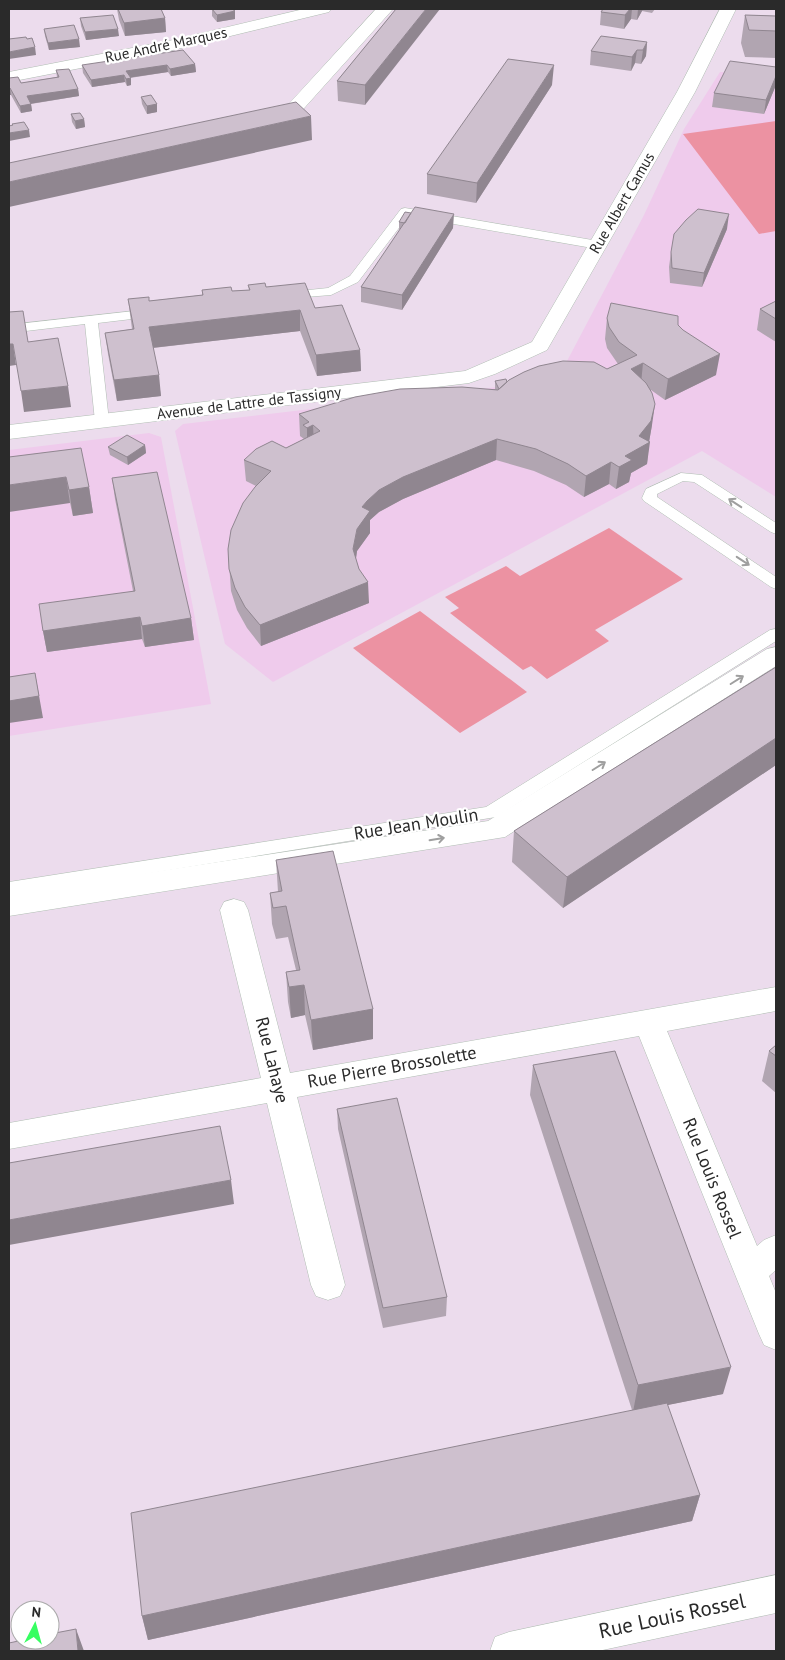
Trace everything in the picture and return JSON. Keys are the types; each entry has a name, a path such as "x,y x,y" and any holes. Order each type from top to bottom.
{"street":[{"name":"Rue André Marques","path":"9,77 173,45 323,9"},
{"path":"245,122 292,112 385,9"},
{"name":"Rue Albert Camus","path":"488,370 540,346 686,92 728,9"},
{"path":"720,28 738,28"},
{"name":"Avenue de Lattre de Tassigny","path":"9,432 469,377 488,370"},
{"name":"Rue Jean Moulin","path":"9,905 495,830 776,655"},
{"name":"Rue Lahaye","path":"234,910 328,1285"},
{"name":"Rue Pierre Brossolette","path":"9,1136 776,999"},
{"name":"Rue Louis Rossel","path":"648,1021 776,1334"},
{"path":"750,1271 776,1250"},
{"name":"Rue Louis Rossel","path":"509,1651 776,1594"}],"lane":[{"path":"273,298 330,291 354,279 405,212 598,245"},
{"path":"9,329 167,311"},
{"path":"91,320 102,421"},
{"path":"776,529 697,478 681,477 651,492 649,498 776,584"},
{"name":"Rue Jean Moulin","path":"9,889 490,813 776,634"}],"shaded area":[{"path":"720,72 776,73 776,497 702,451 273,682 225,644 175,431 183,424 557,380 644,215 684,129"},
{"path":"776,121 776,231 759,234 683,134"},
{"path":"149,433 161,437 211,704 9,736 9,450"},
{"path":"609,528 683,579 595,630 609,641 547,679 531,666 523,670 450,613 459,608 445,597 506,566 520,576"},
{"path":"420,611 527,692 460,733 353,648"}],"building":[{"path":"118,9 161,9 165,18 124,23"},
{"path":"212,9 232,9 235,11 217,15"},
{"path":"396,9 426,9 365,85 337,81"},
{"path":"603,9 630,9 625,15 601,12"},
{"path":"113,15 118,29 85,32 80,18"},
{"path":"745,15 776,16 776,31 749,30"},
{"path":"74,25 79,39 48,43 44,29"},
{"path":"601,36 647,42 643,50 637,50 632,57 591,51"},
{"path":"26,37 27,39 32,38 35,47 9,52 9,39"},
{"path":"183,50 195,64 170,69 167,65 126,71 131,78 126,79 124,75 91,80 82,65"},
{"path":"508,59 554,65 477,183 427,174"},
{"path":"730,61 776,67 776,76 766,100 714,93"},
{"path":"69,69 78,89 27,96 31,104 20,106 9,88 9,78 18,77 21,83 59,77 56,70"},
{"path":"151,95 157,104 147,106 141,97"},
{"path":"296,102 311,116 9,182 9,163"},
{"path":"80,113 84,119 75,121 71,114"},
{"path":"24,122 29,130 9,133 9,126"},
{"path":"415,207 454,214 402,295 361,287"},
{"path":"698,209 729,214 704,273 672,268 671,252 674,234"},
{"path":"405,212 411,213 405,223 399,222"},
{"path":"265,283 266,287 305,283 315,308 342,305 360,350 316,355 300,310 149,327 159,375 114,380 105,333 134,329 128,299 149,297 149,301 203,295 202,290 231,287 232,291 250,290 248,285"},
{"path":"776,301 776,319 760,309"},
{"path":"611,303 678,316 678,325 683,330 720,354 668,379 643,363 631,369 646,383 652,393 655,404 651,421 639,436 650,442 625,456 632,460 619,467 611,462 586,476 568,464 536,449 497,439 403,477 379,490 362,507 370,511 357,529 353,549 359,569 368,582 260,625 245,607 235,588 229,569 228,549 231,530 243,503 255,487 271,471 244,460 256,449 272,441 286,448 320,431 313,425 307,428 303,425 309,422 299,414 355,397 400,389 462,387 498,390 509,380 524,372 539,366 563,361 594,362 607,369 637,355 619,342 609,327 607,318"},
{"path":"23,311 28,342 58,338 68,386 21,391 13,344 9,344 9,312"},
{"path":"506,379 507,382 499,389 495,381"},
{"path":"127,435 145,445 127,457 108,447"},
{"path":"81,448 89,487 69,490 66,477 9,485 9,457"},
{"path":"157,472 191,618 142,626 140,617 43,631 39,604 135,591 112,478"},
{"path":"776,667 776,738 567,877 514,831"},
{"path":"35,673 39,696 9,701 9,677"},
{"path":"333,851 373,1009 311,1020 304,985 289,987 286,972 300,970 286,906 273,908 270,893 282,891 276,860"},
{"path":"776,1045 776,1056 769,1051"},
{"path":"615,1051 731,1367 638,1385 533,1065"},
{"path":"397,1098 447,1297 383,1308 337,1109"},
{"path":"220,1126 231,1180 9,1220 9,1163"},
{"path":"667,1403 700,1495 142,1616 131,1513"},
{"path":"76,1629 78,1651 9,1651 10,1643 10,1650 60,1650 60,1632"}]}
